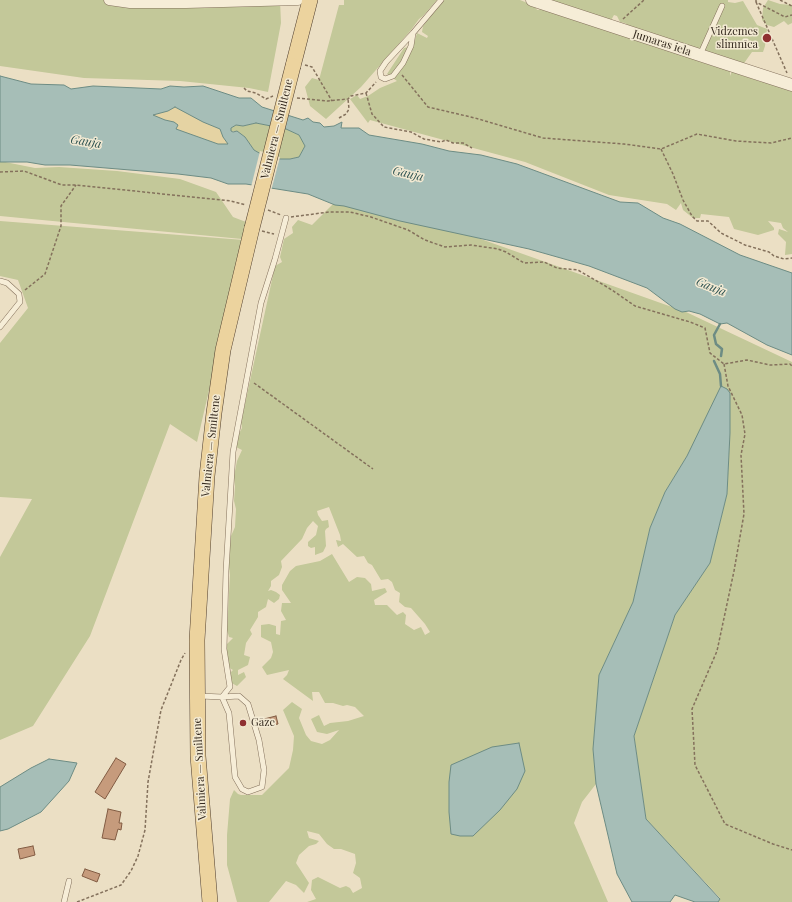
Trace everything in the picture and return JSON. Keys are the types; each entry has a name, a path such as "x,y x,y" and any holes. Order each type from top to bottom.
{"main road":[{"name":"Valmiera — Smiltene","path":"210,902 198,756 197,640 207,476 214,412 223,350 256,229 297,65 310,0"}],"street":[{"path":"109,0 130,3 298,0"},
{"name":"Jumaras iela","path":"532,0 700,56 790,81"}],"lane":[{"path":"413,33 411,46 398,70 393,76 385,79 381,77 380,71 386,62 441,0"},
{"path":"700,56 722,6"},
{"path":"222,698 230,687 224,649 226,571 233,452 261,303 286,218"},
{"path":"0,281 7,283 19,294 20,302 0,326"},
{"path":"197,696 222,698 239,696 248,704 259,740 264,770 262,787 248,792 242,789 235,777 229,712 222,698"},
{"path":"64,902 69,881"}],"path":[{"path":"614,27 644,0"},
{"path":"780,0 792,6"},
{"path":"756,1 785,17 792,15"},
{"path":"756,1 790,81"},
{"path":"297,65 312,67 332,101 348,99 351,96 366,93 381,77"},
{"path":"398,70 428,107 475,118 543,138 624,144 661,149 697,134 736,141 771,143 792,138"},
{"path":"366,93 372,114 384,127 411,132 424,139 441,142 446,140 453,143 463,143 472,148"},
{"path":"339,118 346,114 349,109 348,99"},
{"path":"661,149 683,200 692,216 697,221 708,221 721,232 745,245 768,252 774,256 792,258"},
{"path":"0,172 24,171 62,185 76,185 231,201 248,205"},
{"path":"19,294 45,274 61,226 62,206 76,185"},
{"path":"262,209 276,212 286,218 329,212 350,212 371,217 408,230 424,240 445,247 471,245 498,249 524,263 544,262 557,268 578,270 612,290 635,306 690,322 705,328 710,353 724,364 728,386 742,415 745,434 741,455 744,514 734,571 717,651 692,709 694,765 725,824 772,844 792,850"},
{"path":"256,229 281,236"},
{"path":"724,364 747,360 770,365 790,364 792,366"},
{"path":"247,378 373,469"},
{"path":"76,902 121,886 131,872 138,856 144,830 148,782 161,710 181,660 188,648 197,640"}],"green space":[{"path":"0,0 280,0 281,23 268,92 249,88 180,81 84,78 0,66"},
{"path":"344,0 437,0 361,87 326,119 310,106 305,87 312,78 319,80 339,5 344,5"},
{"path":"443,0 520,0 535,6 537,10 547,8 716,67 730,67 730,76 733,69 741,75 762,82 768,79 792,86 792,254 785,255 786,242 778,234 779,229 788,232 783,228 781,223 768,221 774,230 758,235 734,229 729,217 701,214 700,218 693,218 683,210 681,203 676,210 667,204 609,195 525,162 370,120 368,123 350,99 357,95 360,99 368,96 380,88 397,81 387,74 404,48 413,46 417,33 427,38 428,36 422,32 423,26"},
{"path":"528,0 728,0 728,2 735,3 743,1 757,25 767,29 765,46 763,52 752,52 742,66 668,44 648,31 642,32 632,29 625,23 620,22 617,16 614,15 610,22"},
{"path":"768,0 780,4 792,5 792,23 788,25 784,21 774,27 767,25 762,20 763,8"},
{"path":"256,123 286,129 299,135 305,146 299,157 277,159 261,154 254,150 245,137 237,131 231,131 231,128 236,125 243,126"},
{"path":"0,161 35,168 59,167 117,171 180,179 216,192 233,217 246,222 242,239 0,216"},
{"path":"336,201 478,238 686,312 792,362 792,902 718,902 720,898 646,819 634,736 675,615 710,563 727,494 730,393 687,456 665,492 650,528 633,602 599,675 593,749 596,784 582,802 574,823 608,902 307,902 316,899 311,890 312,880 318,877 340,888 346,886 350,888 353,893 362,888 360,878 353,873 356,863 355,854 341,849 334,849 327,844 319,834 307,831 309,838 319,841 316,844 309,846 299,855 296,863 309,883 304,893 296,885 286,881 269,902 237,902 227,865 227,835 230,799 234,790 241,795 262,795 289,768 294,736 283,710 292,702 302,709 299,718 306,735 311,741 322,744 330,740 339,730 327,734 317,732 311,719 319,715 324,726 330,723 348,721 364,716 355,707 325,703 319,692 312,692 313,701 283,679 289,670 267,675 262,667 271,658 273,652 271,642 261,637 261,625 269,624 276,626 276,634 280,635 281,621 286,620 281,611 282,603 291,603 282,590 282,585 290,571 296,566 320,561 332,554 349,582 357,577 365,578 371,584 372,591 385,588 387,592 374,600 375,605 387,605 397,615 403,612 406,615 405,624 414,630 421,627 425,635 430,632 411,608 405,607 399,602 400,593 395,590 392,582 388,579 381,580 372,565 368,563 364,556 357,557 343,544 338,547 336,540 341,541 340,535 329,507 317,511 322,521 328,520 329,527 325,531 326,546 323,552 315,555 315,547 311,548 308,546 308,542 316,535 318,526 313,521 307,528 302,539 281,561 282,567 279,575 271,581 271,586 268,591 271,590 276,592 280,595 279,599 274,603 268,599 266,607 258,612 258,617 250,630 252,634 246,643 244,655 250,657 248,665 238,670 238,675 244,672 246,677 237,686 230,682 228,675 233,670 228,667 226,645 233,638 229,637 227,630 230,575 228,543 235,527 236,509 234,501 234,476 237,461 242,450 236,447 237,437 242,428 241,422 275,266 282,262 280,257 284,239 293,233 292,227 298,220 312,225"},
{"path":"0,221 244,240 197,442 170,424 90,636 33,726 0,740 0,557 32,499 0,497 0,343 28,308 18,280 0,276"}],"sand":[{"path":"175,106 203,122 220,129 228,144 218,144 175,129 174,122 152,115 168,111"}],"water":[{"name":"Gauja","path":"0,76 31,84 64,85 71,89 93,86 161,89 170,86 203,86 239,98 251,98 262,107 303,120 308,118 313,122 320,123 324,127 334,126 342,122 341,128 359,128 369,135 422,144 449,151 481,155 517,164 620,202 638,203 663,218 680,224 740,255 792,273 792,355 767,345 727,323 720,324 700,314 689,311 682,312 675,309 647,288 589,266 529,249 400,221 335,205 308,194 246,184 228,184 211,178 178,174 70,165 45,165 27,162 0,162","holes":["175,107 220,129 228,144 218,144 176,129 178,125 174,122 153,115 168,111","256,123 286,129 299,135 305,146 299,157 277,159 261,154 254,150 245,137 237,131 231,131 231,128 236,125 243,126"]},
{"path":"721,386 727,389 730,393 727,494 710,563 675,615 634,736 646,819 720,899 718,902 695,902 675,895 670,902 632,902 617,874 596,784 593,749 599,675 633,602 650,528 665,492 687,456"},
{"path":"519,743 525,771 517,789 500,810 473,836 451,834 449,782 451,765 492,747"},
{"path":"49,759 77,763 69,781 41,812 8,829 0,831 0,787"}],"pier":[{"path":"260,151 280,157 271,191 251,187"}],"building":[{"path":"276,716 278,724 266,726 264,719"},
{"path":"116,758 126,764 105,799 95,792"},
{"path":"108,809 121,812 119,823 122,823 121,830 118,829 115,840 102,838"},
{"path":"33,846 35,855 20,859 18,849"},
{"path":"85,869 100,874 97,882 82,876"}],"waterway":[{"path":"720,324 714,335 716,344 722,349 721,356"},
{"path":"714,361 720,374 721,386"}],"place":[{"name":"Vidzemes slimnīca","path":"767,38"},
{"name":"Gāze","path":"243,723"}]}
